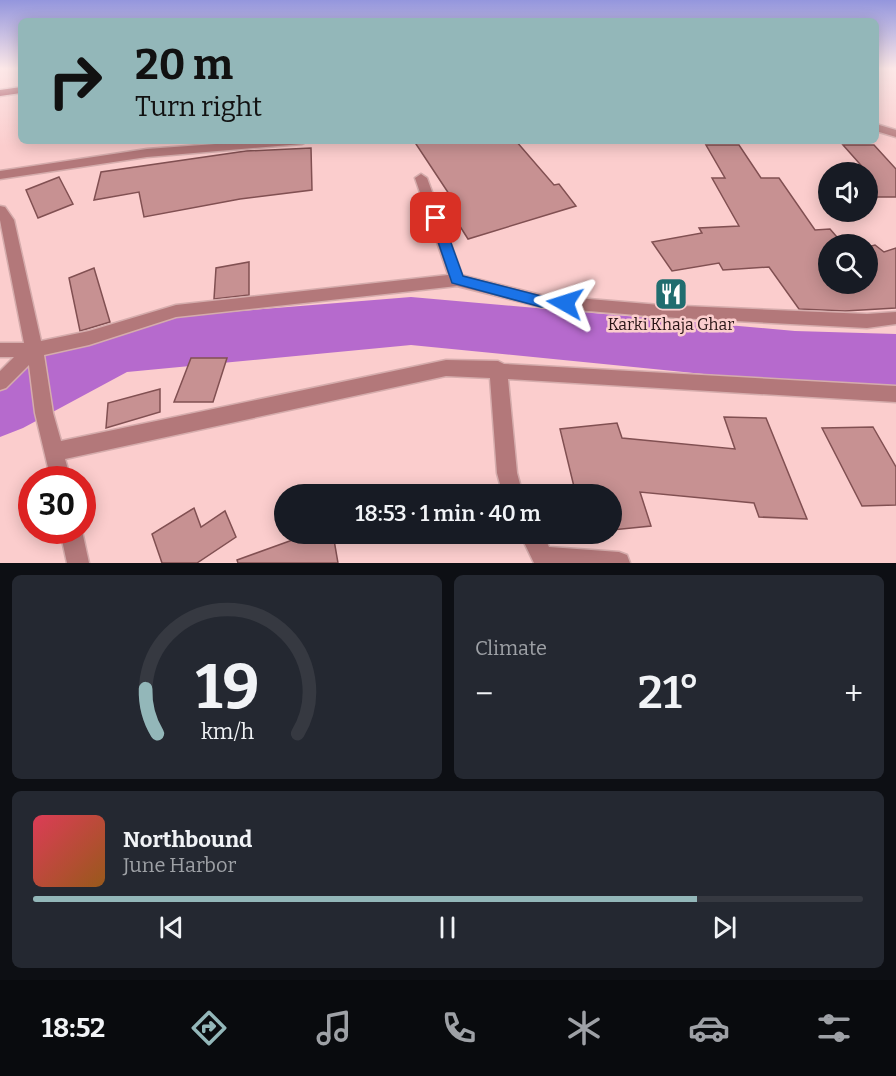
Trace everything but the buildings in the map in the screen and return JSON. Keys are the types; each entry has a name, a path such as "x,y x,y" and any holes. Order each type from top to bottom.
{"street":[{"path":"879,128 896,134"},
{"path":"0,175 147,153 263,144"},
{"path":"421,178 457,280"},
{"path":"0,210 7,220 38,369 44,413 58,466"},
{"path":"0,350 33,350 89,338 176,311 457,280 541,301 660,311 867,321 896,318"},
{"path":"0,382 33,350"},
{"path":"55,452 446,368 498,369 896,394"},
{"path":"498,369 507,473 510,484"},
{"path":"74,544 78,563"},
{"path":"536,544 544,560 619,563"}],"waterway":[{"path":"0,407 118,347 411,321 795,357 896,361"}],"place":[{"name":"Karki Khaja Ghar","path":"671,294"}],"route":[{"path":"436,218 457,280 541,301 565,303"}]}
